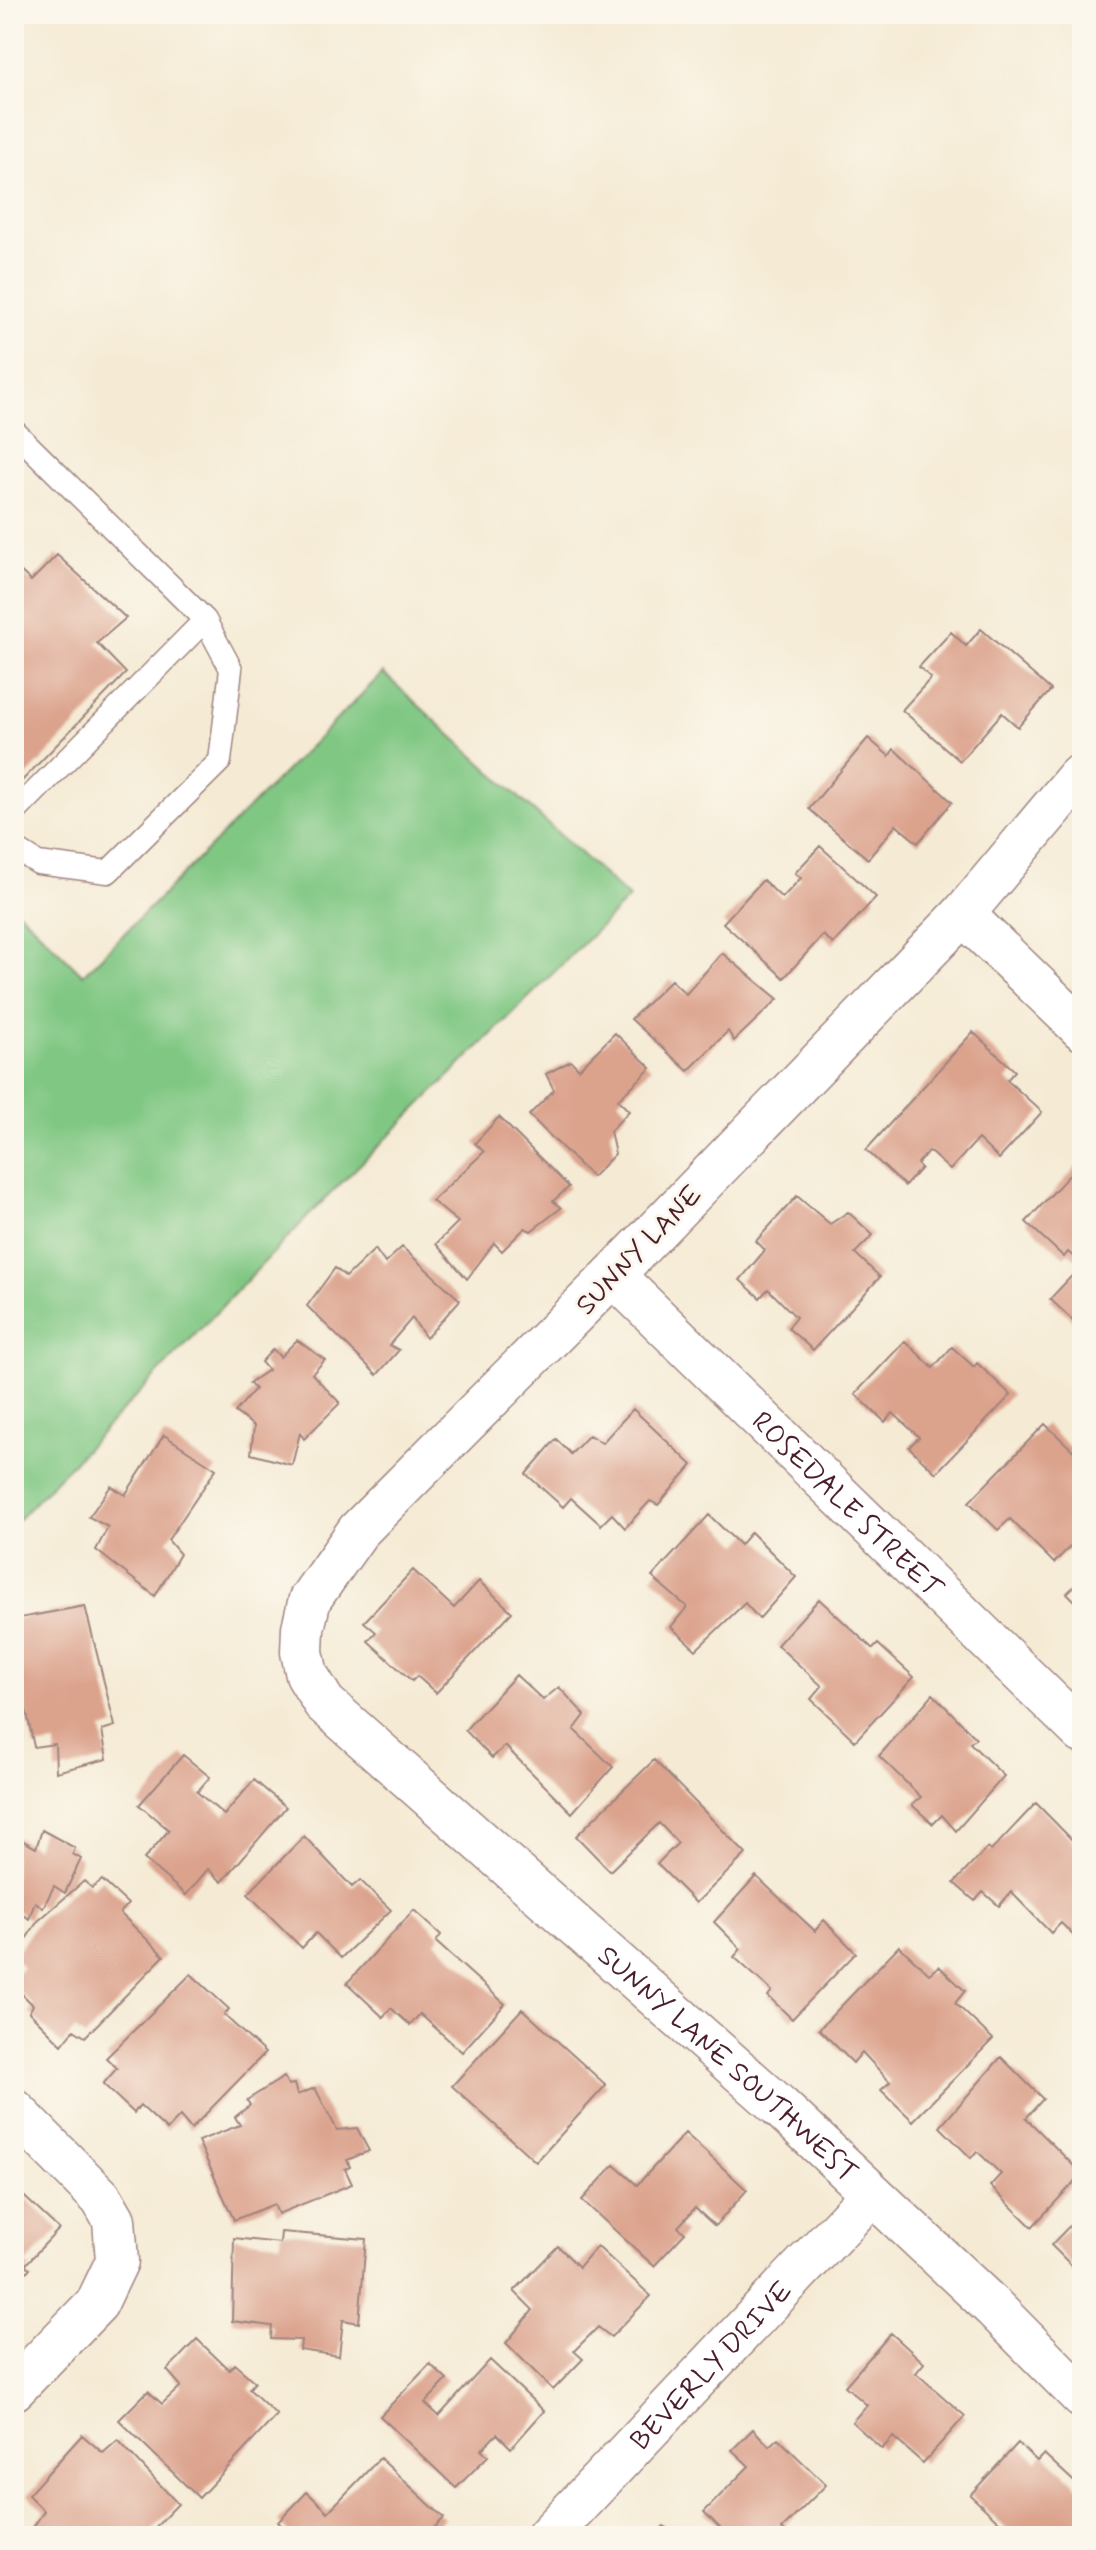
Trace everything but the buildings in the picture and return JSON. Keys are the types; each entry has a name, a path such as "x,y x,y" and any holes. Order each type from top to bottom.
{"street":[{"name":"SUNNY LANE","path":"364,1740 324,1703 307,1675 302,1652 303,1628 310,1599 358,1531 613,1275 963,914 1078,777"},
{"path":"963,914 1082,1029"},
{"name":"ROSEDALE STREET","path":"613,1275 1082,1732"},
{"name":"SUNNY LANE SOUTHWEST","path":"364,1740 779,2106 994,2308 1082,2397"},
{"path":"14,2110 102,2199 114,2220 117,2261 97,2303 14,2389"},
{"name":"BEVERLY DRIVE","path":"548,2536 872,2194"}],"lane":[{"path":"14,431 205,620 231,669 220,761 108,872 38,863 14,848"},
{"path":"14,813 205,620"}],"green space":[{"path":"383,673 629,898 315,1209 14,1524 14,907 83,975"}]}
